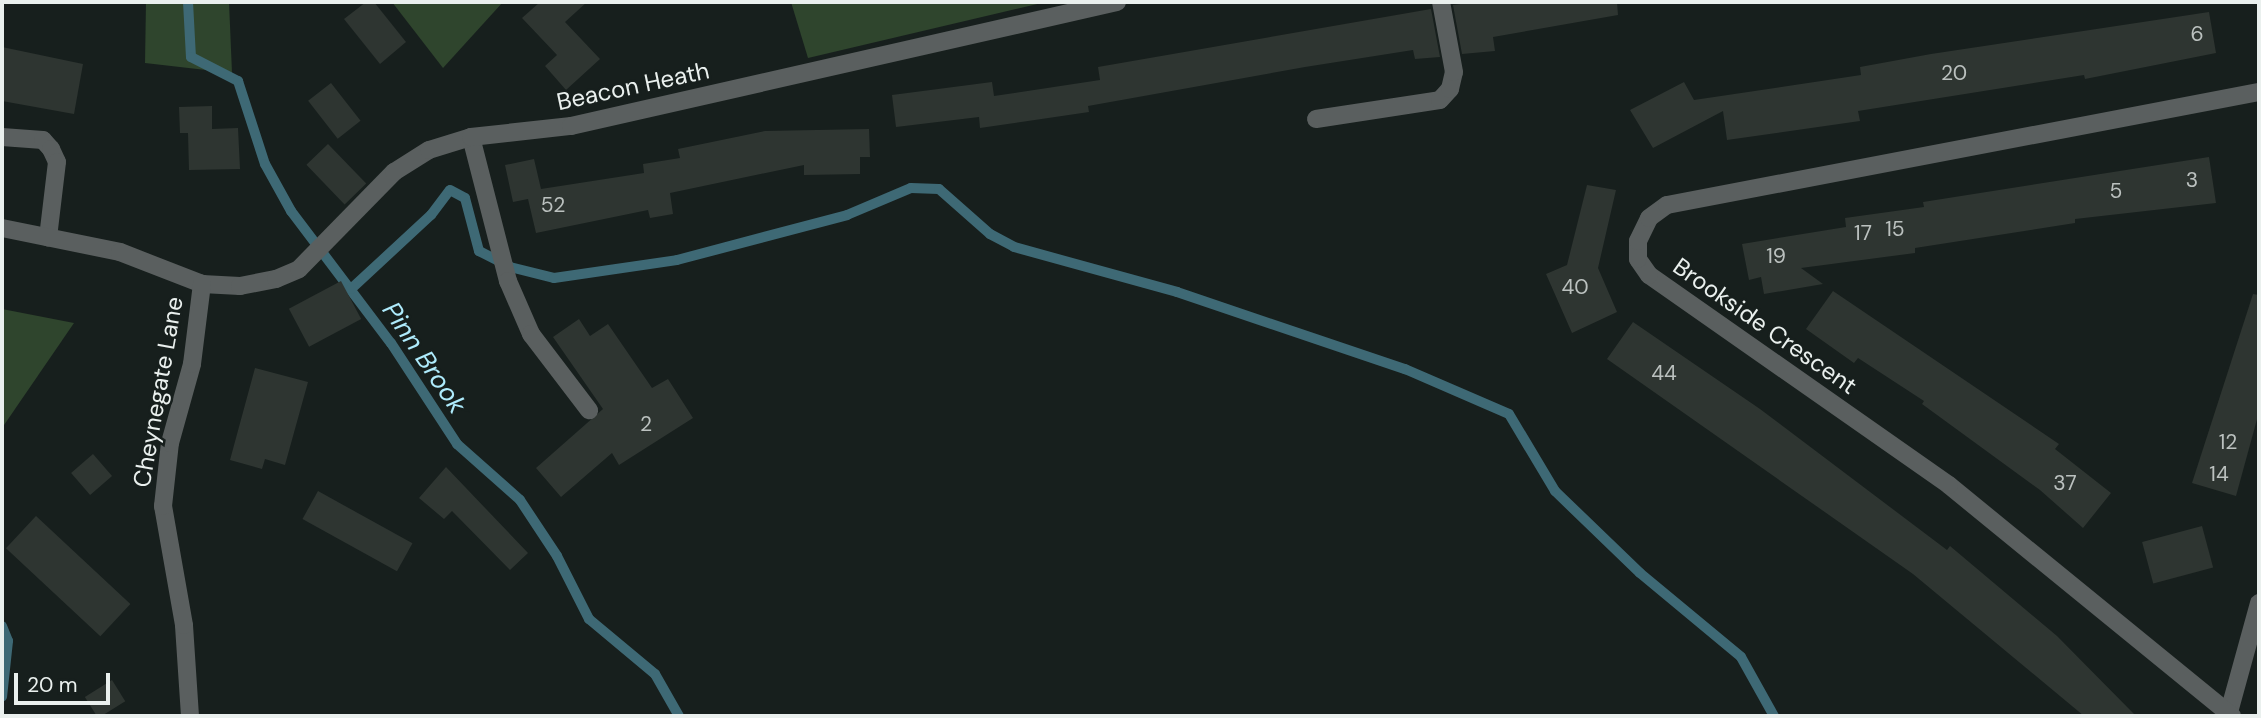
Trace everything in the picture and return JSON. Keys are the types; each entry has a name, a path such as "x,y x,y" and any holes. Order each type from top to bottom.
{"street":[{"name":"Beacon Heath","path":"2,228 120,252 201,284 240,286 276,279 299,269 394,172 429,150 471,137 570,126 1117,2"},
{"path":"1316,119 1440,100 1450,89 1454,72 1441,2"},
{"name":"Brookside Crescent","path":"2230,714 1950,485 1649,275 1638,259 1638,241 1649,218 1667,205 2259,92"},
{"path":"2,137 35,138 51,149 57,162 48,237"},
{"path":"471,137 508,281 531,334 589,410"},
{"name":"Cheynegate Lane","path":"190,716 184,625 163,506 170,443 192,364 201,284"},
{"path":"2230,714 2259,603"}],"green space":[{"path":"146,2 229,2 232,73 145,63"},
{"path":"392,2 503,2 443,68"},
{"path":"791,2 1046,2 808,58"},
{"path":"2,309 74,323 2,428"}],"building":[{"path":"366,2 374,2 406,42 380,64 344,19"},
{"path":"540,2 587,2 565,22 600,59 566,90 545,66 557,55 522,18"},
{"path":"1476,2 1617,2 1618,15 1493,37 1495,51 1462,54 1453,5"},
{"path":"1431,9 1440,57 1415,59 1413,50 1088,106 1089,112 980,128 979,117 896,127 892,95 992,82 994,96 1100,80 1098,67"},
{"path":"2209,12 2216,53 2085,79 2084,75 1858,111 1860,121 1727,140 1723,111 1653,148 1630,110 1684,82 1694,100 1861,75 1860,67 1931,54"},
{"path":"2,47 83,64 74,114 2,101"},
{"path":"331,83 361,121 338,139 308,101"},
{"path":"212,106 212,129 238,128 240,169 189,170 188,133 180,133 179,107"},
{"path":"869,129 870,157 860,157 860,174 804,175 804,165 670,193 673,214 650,218 648,210 536,233 528,199 513,202 505,165 534,159 541,189 644,173 643,164 680,158 678,149 765,131"},
{"path":"328,144 366,184 345,204 306,165"},
{"path":"2209,157 2216,203 2075,219 2075,223 1915,248 1915,253 1801,268 1823,284 1764,294 1761,277 1749,280 1742,244 1846,227 1845,218 1924,207 1923,202"},
{"path":"1587,185 1616,190 1598,268 1617,312 1572,333 1546,274 1567,265"},
{"path":"341,281 361,319 309,347 289,309"},
{"path":"1833,291 2059,444 2055,449 2111,493 2083,528 2040,490 1922,404 1924,401 1858,358 1854,363 1806,329"},
{"path":"2253,294 2259,295 2259,412 2236,496 2192,483"},
{"path":"579,319 590,336 608,324 652,388 668,379 693,418 619,465 612,453 561,497 536,468 603,409 553,337"},
{"path":"1633,322 1760,409 1947,550 1950,546 2057,636 2136,716 2084,716 1913,574 1607,359"},
{"path":"255,368 308,382 285,465 265,459 262,469 230,460"},
{"path":"93,454 112,476 90,495 71,473"},
{"path":"446,467 528,553 510,570 452,511 444,519 419,498"},
{"path":"318,491 412,543 397,571 302,519"},
{"path":"36,516 130,604 100,636 6,548"},
{"path":"2202,526 2213,568 2153,584 2142,542"},
{"path":"112,680 125,701 102,716 97,716 85,697"}],"waterway":[{"name":"Pinn Brook","path":"188,2 191,57 238,81 265,164 291,211 391,343 457,444 520,500 557,556 589,619 655,674 679,716"},
{"path":"351,289 431,215 450,190 465,198 479,251 510,267 554,278 677,260 847,215 911,188 939,189 990,234 1014,247 1177,292 1405,369 1509,414 1555,491 1640,573 1741,657 1774,716"},
{"path":"2,626 8,641 2,697"}]}
